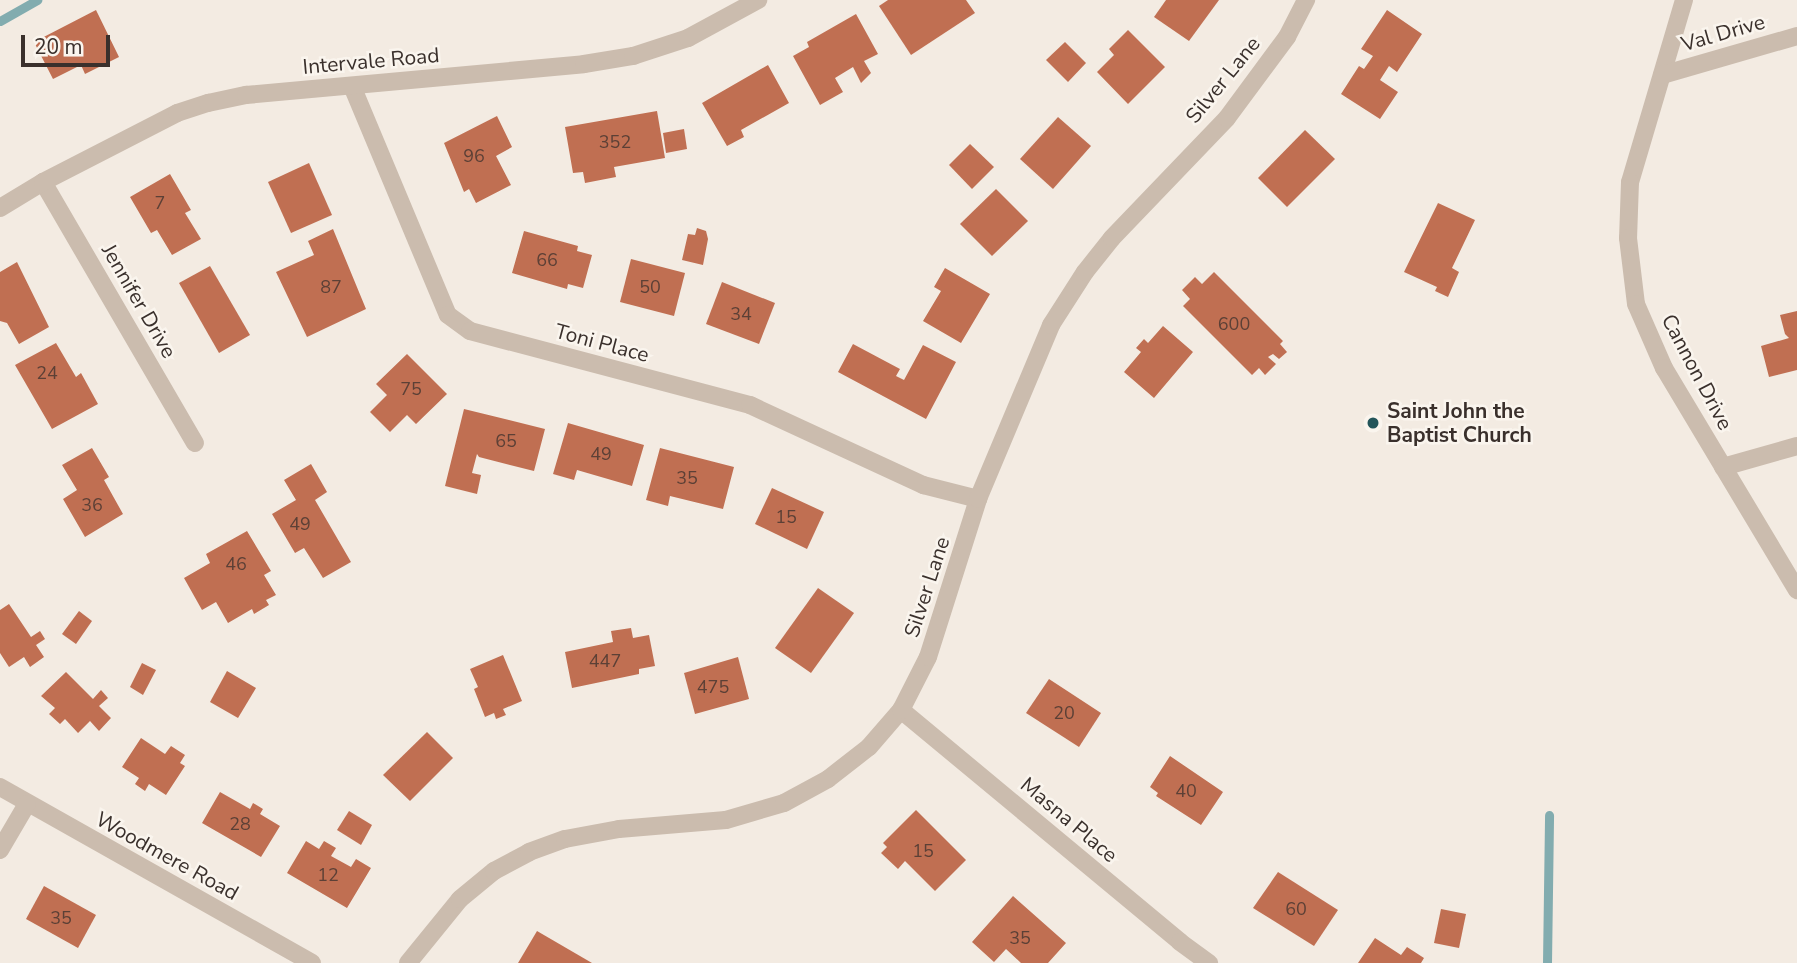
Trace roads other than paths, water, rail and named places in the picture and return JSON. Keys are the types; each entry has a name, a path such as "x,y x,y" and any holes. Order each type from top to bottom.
{"street":[{"name":"Intervale Road","path":"0,208 43,182 177,113 208,103 246,95 584,64 633,57 688,38 758,0"},
{"name":"Silver Lane","path":"408,963 460,899 494,871 529,852 565,839 619,829 726,820 785,803 828,779 869,747 901,710 928,657 978,499 1051,325 1085,272 1147,199 1227,118 1287,37 1306,0"},
{"name":"Cannon Drive","path":"1684,0 1630,182 1628,238 1636,304 1664,368 1797,590"},
{"name":"Val Drive","path":"1662,75 1797,36"},
{"name":"Toni Place","path":"352,86 448,315 470,331 750,405 923,485 978,499"},
{"name":"Jennifer Drive","path":"43,182 195,443"},
{"path":"1723,467 1797,446"},
{"name":"Masna Place","path":"901,710 1209,963"},
{"name":"Woodmere Road","path":"0,787 312,963"},
{"path":"0,850 27,804"}],"waterway":[{"path":"0,21 37,0"},
{"path":"1547,963 1549,815"}],"place":[{"name":"Saint John the Baptist Church","path":"1373,423"}]}
